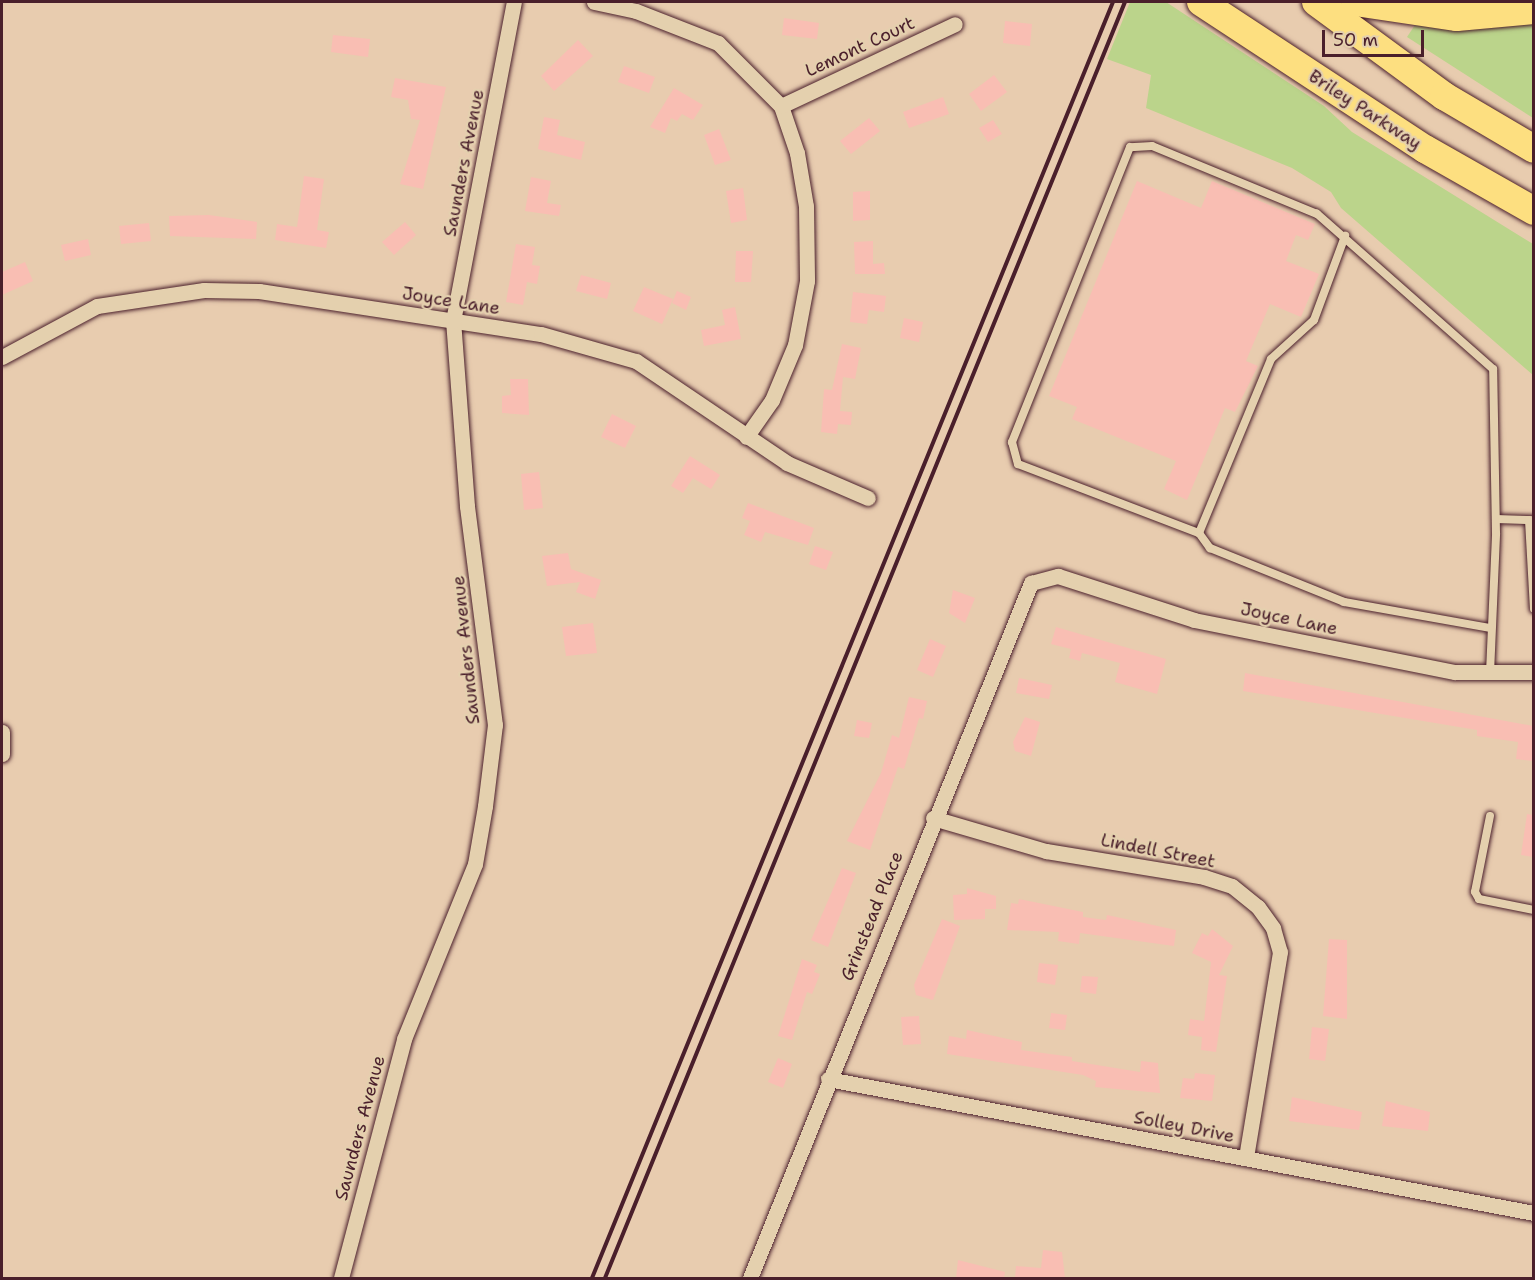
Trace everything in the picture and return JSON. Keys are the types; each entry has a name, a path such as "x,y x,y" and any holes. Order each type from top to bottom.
{"highway":[{"name":"Briley Parkway","path":"1201,2 1425,149 1533,211"},
{"path":"1316,2 1444,96 1533,149"},
{"path":"1355,2 1457,17 1533,10"}],"street":[{"name":"Saunders Avenue","path":"340,1278 405,1040 475,864 491,760 490,668 466,495 453,321 514,2"},
{"path":"594,2 636,11 718,43 781,106 798,153 806,206 807,281 795,345 772,400 746,437"},
{"name":"Lemont Court","path":"781,106 954,24"},
{"name":"Joyce Lane","path":"2,357 97,306 183,292 259,291 541,334 636,361 746,437 821,480 868,498"},
{"name":"Joyce Lane","path":"1042,577 1058,576 1194,620 1455,672 1533,672"},
{"name":"Grinstead Place","path":"750,1278 933,818 1031,583 1042,577"},
{"path":"2,732 2,754"},
{"name":"Lindell Street","path":"933,818 1046,851 1204,878 1232,886 1258,907 1280,952 1246,1158"},
{"name":"Solley Drive","path":"828,1079 1533,1213"}],"lane":[{"path":"1490,628 1344,602 1210,548 1199,533 1018,464 1012,442 1130,147 1152,146 1317,214 1345,236 1493,369 1496,519 1490,673"},
{"path":"1199,533 1270,358 1314,320 1345,236"},
{"path":"1496,519 1531,520 1533,609"},
{"path":"1490,816 1475,892 1479,899 1533,910"}],"green space":[{"path":"1130,2 1166,2 1324,106 1352,132 1533,244 1533,375 1341,208 1331,192 1292,168 1146,108 1151,75 1107,59"},
{"path":"1533,16 1533,118 1407,37 1417,22"}],"building":[{"path":"784,18 819,23 817,39 782,35"},
{"path":"1005,21 1032,24 1030,46 1003,43"},
{"path":"333,35 370,39 368,57 331,52"},
{"path":"578,40 593,56 554,91 541,76"},
{"path":"624,66 655,77 649,93 618,82"},
{"path":"994,75 1007,92 981,111 969,94"},
{"path":"395,78 446,87 423,189 400,184 420,120 411,119 408,100 391,97"},
{"path":"674,88 703,105 693,120 682,114 677,121 671,118 665,133 650,127"},
{"path":"943,97 949,114 909,128 903,112"},
{"path":"544,117 560,120 557,135 585,142 581,160 538,149"},
{"path":"869,118 880,131 851,154 840,141"},
{"path":"993,120 1002,134 988,142 979,128"},
{"path":"719,129 731,160 715,165 704,135"},
{"path":"304,176 324,179 317,230 329,232 326,248 275,240 277,224 297,227"},
{"path":"531,177 551,181 547,203 561,205 559,216 525,211"},
{"path":"1137,181 1201,208 1212,181 1315,224 1308,240 1296,235 1286,261 1319,274 1301,317 1270,304 1246,361 1258,366 1235,412 1225,408 1187,500 1164,489 1176,461 1072,419 1077,407 1049,396"},
{"path":"743,188 747,220 731,223 726,191"},
{"path":"870,191 870,220 853,221 853,192"},
{"path":"209,215 257,222 256,239 170,236 169,216"},
{"path":"405,222 416,235 394,255 382,242"},
{"path":"149,223 151,241 121,244 119,226"},
{"path":"88,239 91,255 65,261 61,245"},
{"path":"873,241 873,264 884,263 885,274 855,274 854,242"},
{"path":"516,244 535,247 532,265 540,266 537,284 527,282 523,305 506,302"},
{"path":"736,251 753,251 751,282 735,282"},
{"path":"25,262 33,281 2,295 2,272"},
{"path":"581,275 611,283 607,299 576,291"},
{"path":"644,287 673,299 662,324 633,311"},
{"path":"677,291 691,297 686,310 672,303"},
{"path":"853,292 886,296 884,312 869,310 867,324 850,322"},
{"path":"735,307 741,339 704,346 701,330 725,325 722,310"},
{"path":"904,318 923,322 919,342 900,338"},
{"path":"842,344 861,348 855,379 843,377 840,411 852,412 851,425 838,424 837,434 821,432 824,389 832,390"},
{"path":"510,379 528,379 529,415 502,413 502,396 511,395"},
{"path":"612,414 636,426 625,448 601,437"},
{"path":"690,456 720,475 711,489 693,478 683,493 671,486"},
{"path":"539,472 543,508 524,510 521,474"},
{"path":"748,503 814,528 808,545 765,532 761,542 744,535 750,521 742,518"},
{"path":"815,546 833,552 826,570 809,564"},
{"path":"568,553 571,569 601,580 595,599 576,592 580,582 547,586 542,556"},
{"path":"953,590 975,598 965,623 949,613"},
{"path":"593,623 597,653 566,656 562,627"},
{"path":"1056,627 1166,659 1157,694 1115,682 1120,663 1082,653 1080,661 1069,658 1071,649 1051,644"},
{"path":"930,639 946,646 933,677 917,670"},
{"path":"1245,673 1533,726 1533,761 1516,759 1518,742 1477,736 1477,730 1243,691"},
{"path":"1019,678 1052,685 1049,699 1016,693"},
{"path":"909,697 927,701 923,719 919,718 904,769 898,767 870,850 847,841 881,773 892,735 899,738"},
{"path":"1025,717 1040,722 1031,756 1015,751 1013,742"},
{"path":"857,720 872,723 869,738 854,736"},
{"path":"1527,814 1533,815 1533,857 1521,855"},
{"path":"842,868 856,873 828,947 811,940"},
{"path":"967,888 996,896 996,909 985,909 985,919 954,920 953,895 967,894"},
{"path":"1019,899 1083,912 1083,917 1106,920 1107,915 1176,930 1174,946 1080,933 1079,944 1058,941 1059,932 1007,930 1011,903 1018,904"},
{"path":"942,919 960,926 933,1000 916,995 914,985"},
{"path":"1212,929 1233,946 1219,975 1227,976 1216,1052 1201,1050 1202,1037 1188,1035 1190,1019 1204,1021 1211,962 1192,953 1202,933 1208,936"},
{"path":"1329,939 1347,940 1347,1019 1323,1016"},
{"path":"802,959 817,965 814,972 820,974 812,994 807,992 792,1040 778,1036"},
{"path":"1039,963 1058,965 1055,985 1037,982"},
{"path":"1082,976 1098,977 1096,994 1080,992"},
{"path":"1051,1013 1067,1015 1065,1030 1049,1028"},
{"path":"919,1016 921,1044 903,1045 901,1017"},
{"path":"1312,1027 1329,1029 1325,1061 1309,1059"},
{"path":"967,1030 1022,1042 1021,1050 1072,1057 1072,1061 1140,1072 1141,1061 1158,1063 1160,1093 1095,1087 1096,1081 1083,1075 947,1054 949,1036 966,1039"},
{"path":"778,1058 792,1064 783,1088 768,1082"},
{"path":"1195,1073 1215,1075 1212,1101 1180,1098 1183,1078 1194,1079"},
{"path":"1292,1097 1362,1112 1359,1130 1289,1121"},
{"path":"1386,1101 1430,1112 1428,1131 1382,1126"},
{"path":"1043,1250 1062,1252 1065,1278 1015,1278 1016,1266 1041,1268"},
{"path":"958,1260 1005,1272 1004,1278 956,1278"}],"railway":[{"path":"592,1278 1113,2"},
{"path":"605,1278 1125,2"}]}
